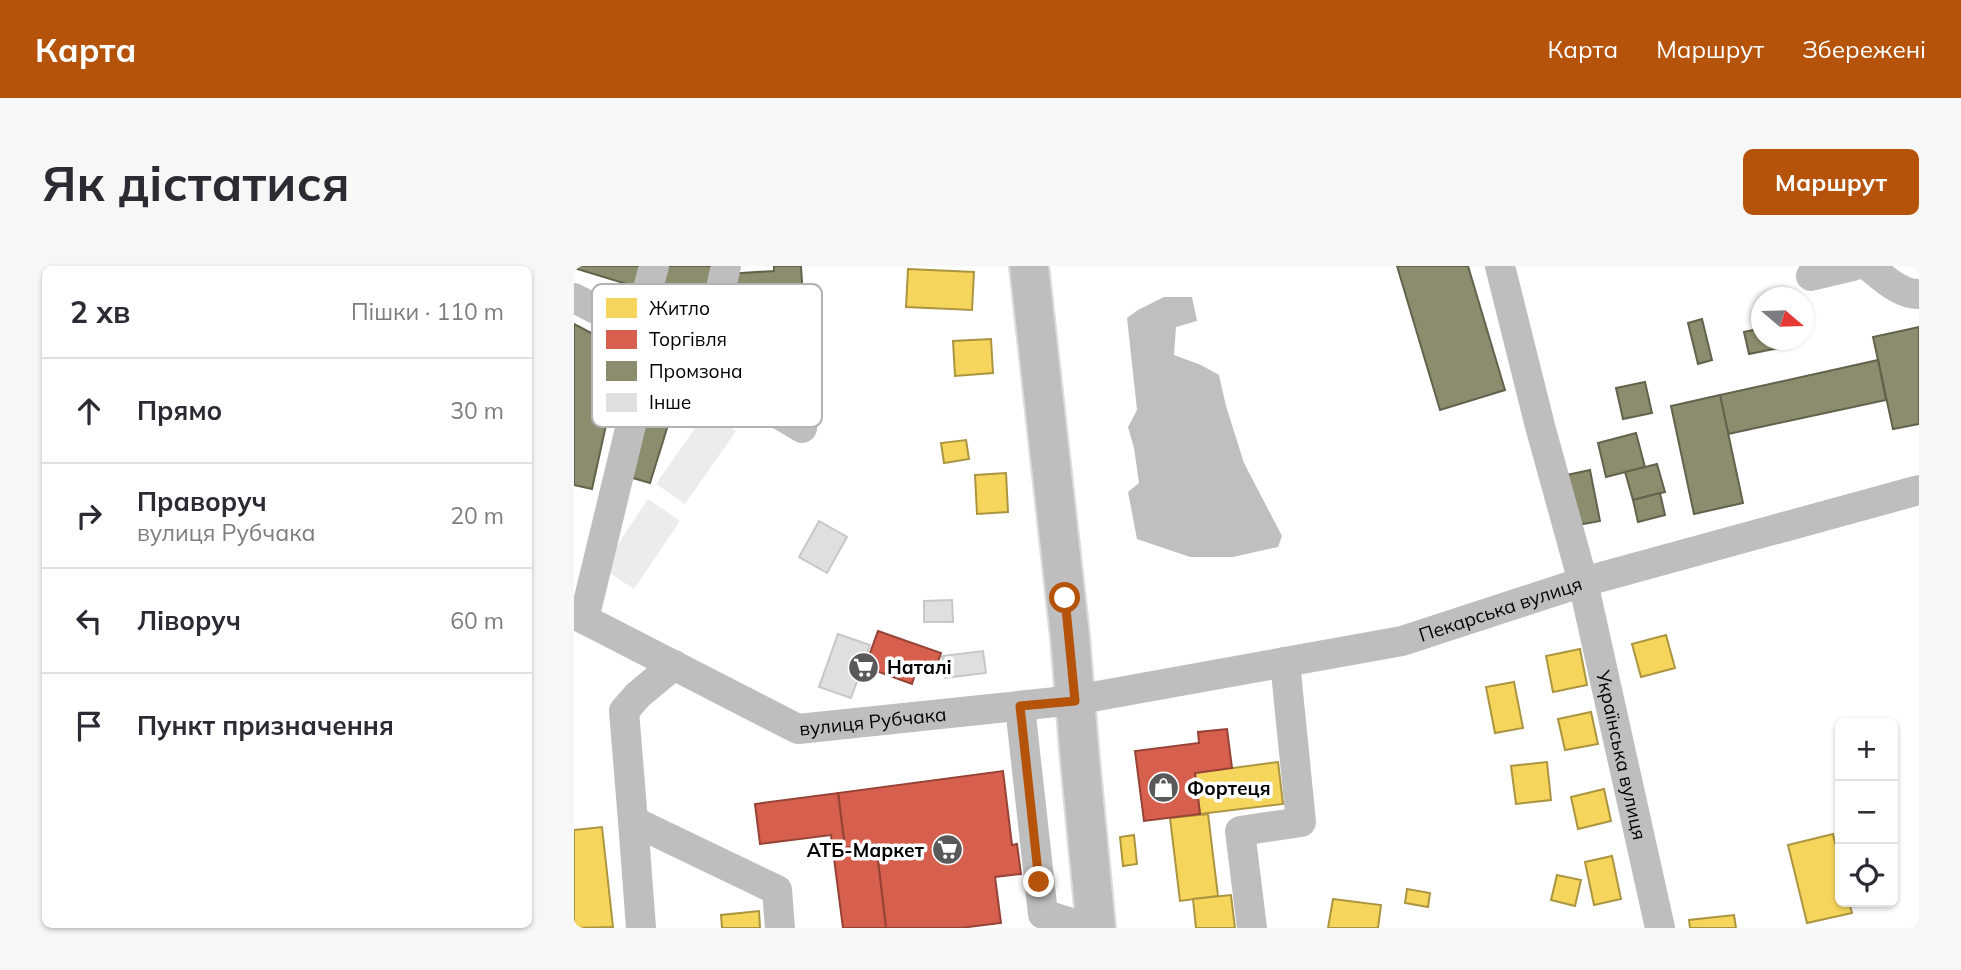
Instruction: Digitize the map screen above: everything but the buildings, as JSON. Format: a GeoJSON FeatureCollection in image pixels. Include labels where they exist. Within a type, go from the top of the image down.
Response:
{"type":"FeatureCollection","features":[{"type":"Feature","properties":{"kind":"main road"},"geometry":{"type":"LineString","coordinates":[[1028,266],[1057,513],[1096,928]]}},
{"type":"Feature","properties":{"kind":"street"},"geometry":{"type":"LineString","coordinates":[[651,284],[654,266]]}},
{"type":"Feature","properties":{"kind":"street"},"geometry":{"type":"LineString","coordinates":[[722,284],[726,266]]}},
{"type":"Feature","properties":{"kind":"street","name":"Українська вулиця"},"geometry":{"type":"LineString","coordinates":[[1500,266],[1583,582],[1660,928]]}},
{"type":"Feature","properties":{"kind":"street"},"geometry":{"type":"LineString","coordinates":[[1811,276],[1853,266]]}},
{"type":"Feature","properties":{"kind":"street"},"geometry":{"type":"LineString","coordinates":[[1868,266],[1906,293],[1919,294]]}},
{"type":"Feature","properties":{"kind":"street"},"geometry":{"type":"LineString","coordinates":[[574,298],[592,307]]}},
{"type":"Feature","properties":{"kind":"street"},"geometry":{"type":"LineString","coordinates":[[579,617],[623,427]]}},
{"type":"Feature","properties":{"kind":"street","name":"Пекарська вулиця"},"geometry":{"type":"LineString","coordinates":[[1075,701],[1402,641],[1583,582],[1919,490]]}},
{"type":"Feature","properties":{"kind":"street","name":"вулиця Рубчака"},"geometry":{"type":"LineString","coordinates":[[579,617],[798,729],[1075,701]]}},
{"type":"Feature","properties":{"kind":"street"},"geometry":{"type":"LineString","coordinates":[[1252,928],[1240,831],[1301,822],[1284,663]]}},
{"type":"Feature","properties":{"kind":"street"},"geometry":{"type":"LineString","coordinates":[[641,928],[624,711],[638,695],[674,665]]}},
{"type":"Feature","properties":{"kind":"street"},"geometry":{"type":"LineString","coordinates":[[1020,706],[1043,914],[1087,928]]}},
{"type":"Feature","properties":{"kind":"street"},"geometry":{"type":"LineString","coordinates":[[633,821],[777,890],[780,928]]}},
{"type":"Feature","properties":{"kind":"shaded area"},"geometry":{"type":"Polygon","coordinates":[[[1164,297],[1192,297],[1197,321],[1176,327],[1174,355],[1219,375],[1244,463],[1282,536],[1278,547],[1233,557],[1190,557],[1137,539],[1128,492],[1139,483],[1128,427],[1137,410],[1127,318],[1164,297]]]}},
{"type":"Feature","properties":{"kind":"shaded area"},"geometry":{"type":"Polygon","coordinates":[[[696,427],[730,427],[736,431],[685,504],[656,484],[696,427]]]}},
{"type":"Feature","properties":{"kind":"shaded area"},"geometry":{"type":"Polygon","coordinates":[[[648,499],[680,521],[634,589],[602,568],[648,499]]]}},
{"type":"Feature","properties":{"kind":"place","name":"Наталі"},"geometry":{"type":"Point","coordinates":[864,667]}},
{"type":"Feature","properties":{"kind":"place","name":"Фортеця"},"geometry":{"type":"Point","coordinates":[1164,788]}},
{"type":"Feature","properties":{"kind":"place","name":"АТБ-Маркет"},"geometry":{"type":"Point","coordinates":[947,850]}},
{"type":"Feature","properties":{"kind":"route"},"geometry":{"type":"LineString","coordinates":[[1039,882],[1020,706],[1075,701],[1065,598]]}}]}
